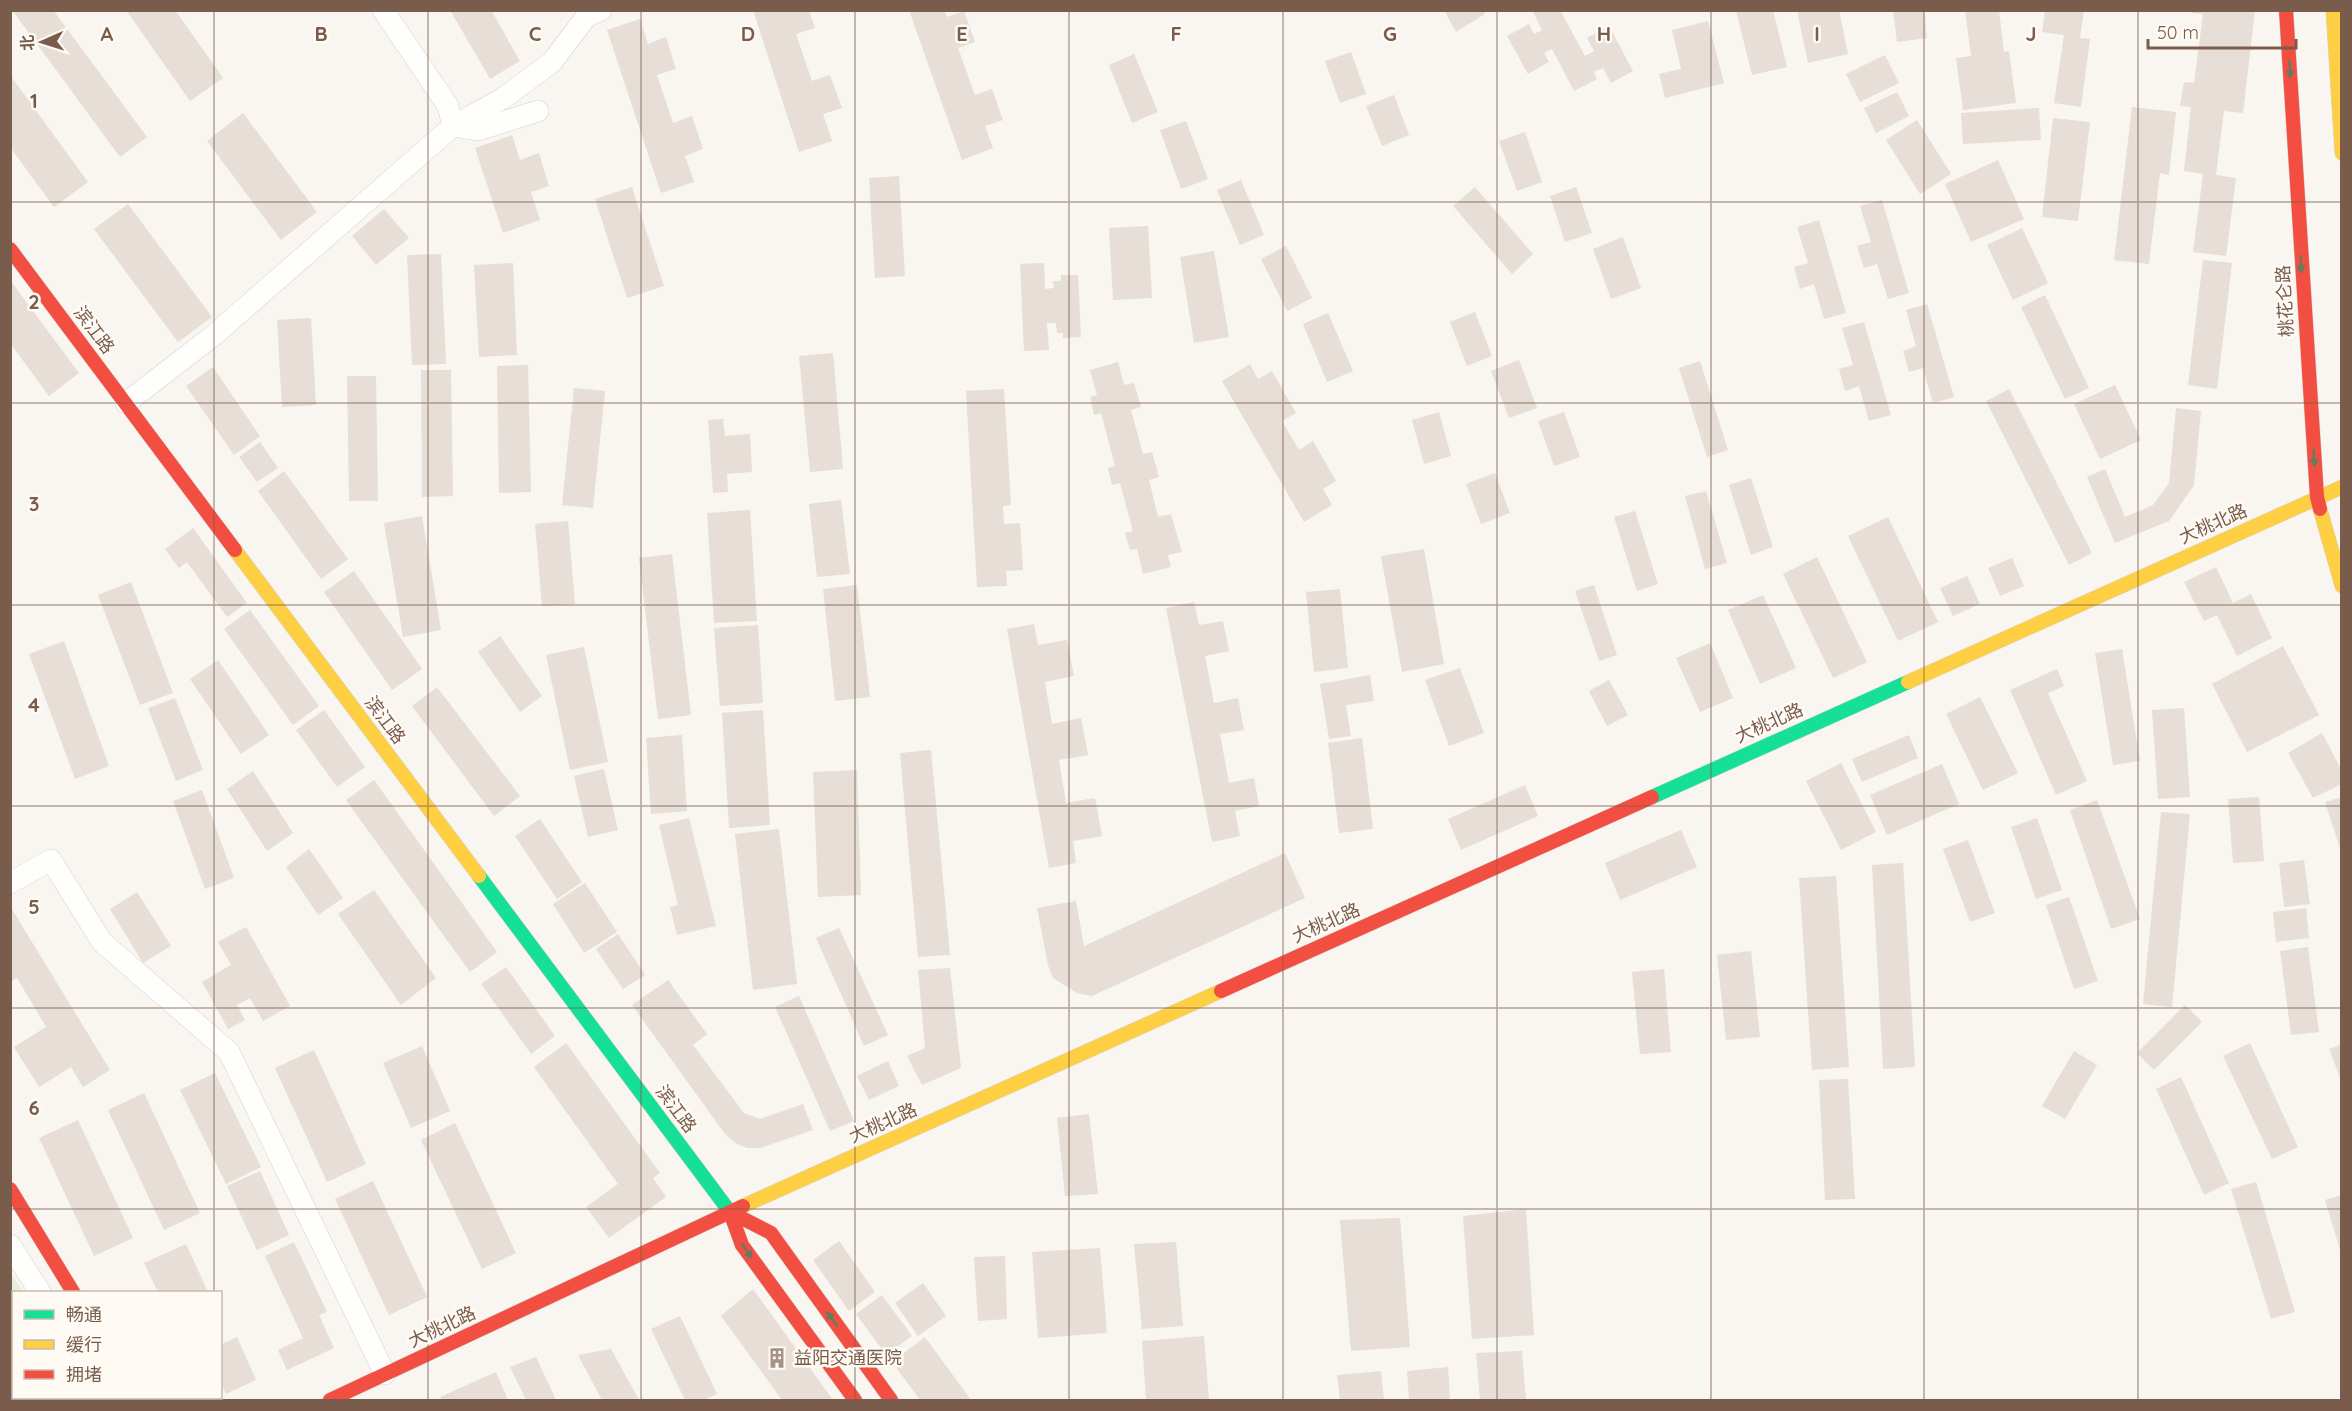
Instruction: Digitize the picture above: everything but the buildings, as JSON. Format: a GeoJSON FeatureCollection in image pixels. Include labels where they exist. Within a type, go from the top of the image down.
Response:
{"type":"FeatureCollection","features":[{"type":"Feature","properties":{"kind":"main road","name":"桃花仑路"},"geometry":{"type":"LineString","coordinates":[[2286,10],[2317,496],[2342,586]]}},
{"type":"Feature","properties":{"kind":"main road"},"geometry":{"type":"LineString","coordinates":[[2333,10],[2342,153]]}},
{"type":"Feature","properties":{"kind":"main road","name":"滨江路"},"geometry":{"type":"LineString","coordinates":[[10,249],[730,1212],[742,1245],[855,1401]]}},
{"type":"Feature","properties":{"kind":"main road","name":"大桃北路"},"geometry":{"type":"LineString","coordinates":[[330,1401],[730,1212],[2317,496],[2342,487]]}},
{"type":"Feature","properties":{"kind":"main road"},"geometry":{"type":"LineString","coordinates":[[10,1189],[72,1291]]}},
{"type":"Feature","properties":{"kind":"main road","name":"滨江路"},"geometry":{"type":"LineString","coordinates":[[730,1212],[771,1233],[891,1401]]}},
{"type":"Feature","properties":{"kind":"street"},"geometry":{"type":"LineString","coordinates":[[383,10],[448,106],[453,126]]}},
{"type":"Feature","properties":{"kind":"street"},"geometry":{"type":"LineString","coordinates":[[126,403],[213,334],[453,126],[502,99],[552,62],[573,20],[601,10]]}},
{"type":"Feature","properties":{"kind":"street"},"geometry":{"type":"LineString","coordinates":[[453,126],[478,130],[538,111]]}},
{"type":"Feature","properties":{"kind":"street"},"geometry":{"type":"LineString","coordinates":[[10,883],[51,860],[102,942],[229,1052],[385,1374]]}},
{"type":"Feature","properties":{"kind":"street"},"geometry":{"type":"LineString","coordinates":[[10,1245],[39,1291]]}},
{"type":"Feature","properties":{"kind":"green space"},"geometry":{"type":"Polygon","coordinates":[[[11,1273],[22,1291],[12,1291],[12,1399],[90,1400],[11,1400],[11,1273]]]}},
{"type":"Feature","properties":{"kind":"traffic: fast"},"geometry":{"type":"LineString","coordinates":[[1652,797],[1908,682]]}},
{"type":"Feature","properties":{"kind":"traffic: fast"},"geometry":{"type":"LineString","coordinates":[[479,876],[730,1212]]}},
{"type":"Feature","properties":{"kind":"traffic: slow"},"geometry":{"type":"LineString","coordinates":[[2333,10],[2342,153]]}},
{"type":"Feature","properties":{"kind":"traffic: slow"},"geometry":{"type":"LineString","coordinates":[[1908,682],[2342,487]]}},
{"type":"Feature","properties":{"kind":"traffic: slow"},"geometry":{"type":"LineString","coordinates":[[2320,509],[2342,586]]}},
{"type":"Feature","properties":{"kind":"traffic: slow"},"geometry":{"type":"LineString","coordinates":[[235,550],[479,876]]}},
{"type":"Feature","properties":{"kind":"traffic: slow"},"geometry":{"type":"LineString","coordinates":[[743,1206],[1221,991]]}},
{"type":"Feature","properties":{"kind":"traffic: jam"},"geometry":{"type":"LineString","coordinates":[[2286,10],[2317,497],[2320,509]]}},
{"type":"Feature","properties":{"kind":"traffic: jam"},"geometry":{"type":"LineString","coordinates":[[10,249],[235,550]]}},
{"type":"Feature","properties":{"kind":"traffic: jam"},"geometry":{"type":"LineString","coordinates":[[1221,991],[1652,797]]}},
{"type":"Feature","properties":{"kind":"traffic: jam"},"geometry":{"type":"LineString","coordinates":[[10,1189],[72,1291]]}},
{"type":"Feature","properties":{"kind":"traffic: jam"},"geometry":{"type":"LineString","coordinates":[[330,1400],[743,1206]]}},
{"type":"Feature","properties":{"kind":"traffic: jam"},"geometry":{"type":"LineString","coordinates":[[855,1400],[742,1245],[730,1212],[771,1233],[891,1400]]}},
{"type":"Feature","properties":{"kind":"place","name":"益阳交通医院"},"geometry":{"type":"Point","coordinates":[777,1358]}}]}
